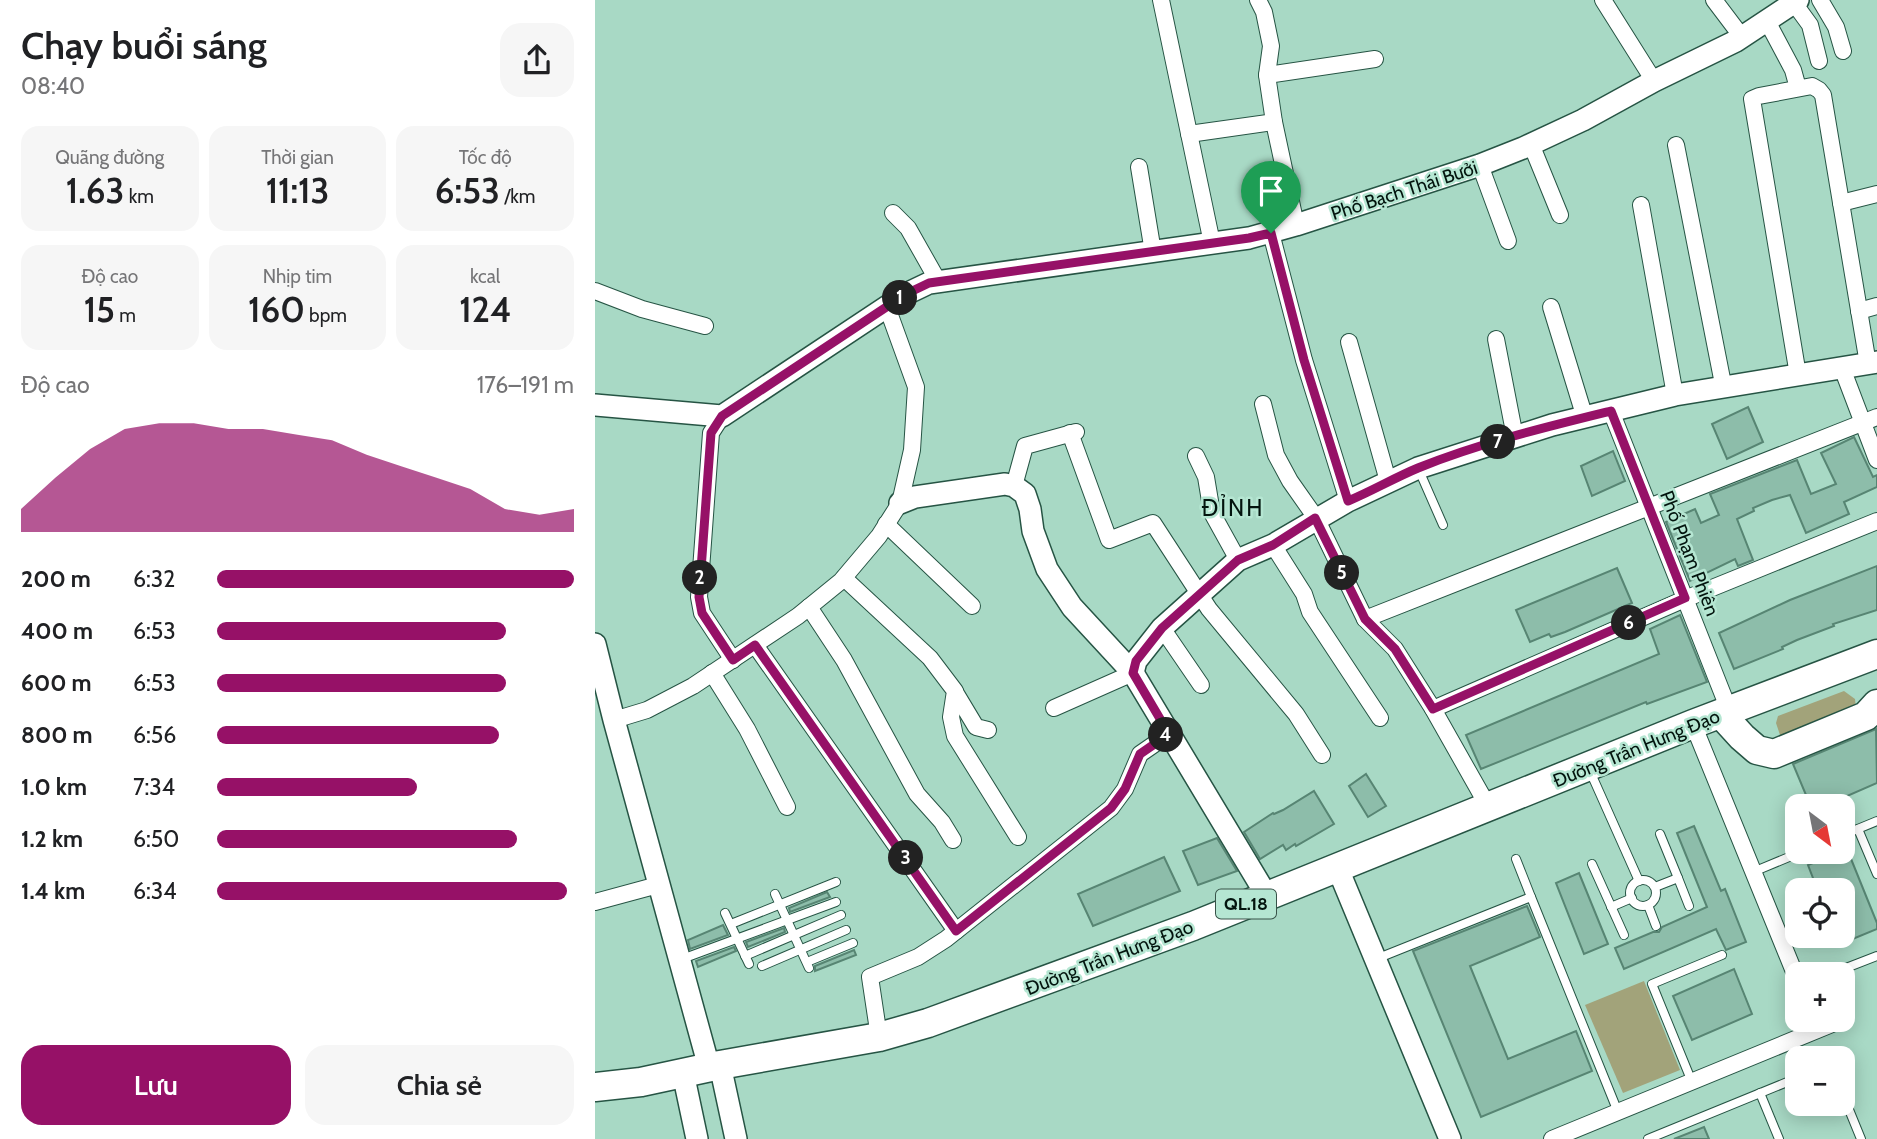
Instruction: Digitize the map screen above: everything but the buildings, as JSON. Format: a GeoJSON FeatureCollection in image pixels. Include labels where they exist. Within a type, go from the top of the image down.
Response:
{"type":"FeatureCollection","features":[{"type":"Feature","properties":{"kind":"highway","name":"Đường Trần Hưng Đạo"},"geometry":{"type":"LineString","coordinates":[[595,1087],[641,1082],[879,1037],[986,1003],[1338,869],[1693,724],[1877,654]]}},
{"type":"Feature","properties":{"kind":"highway"},"geometry":{"type":"LineString","coordinates":[[1725,712],[1742,737],[1757,750],[1773,754],[1866,716],[1877,704]]}},
{"type":"Feature","properties":{"kind":"street"},"geometry":{"type":"LineString","coordinates":[[1161,0],[1212,243]]}},
{"type":"Feature","properties":{"kind":"street"},"geometry":{"type":"LineString","coordinates":[[1258,0],[1264,12],[1271,46],[1267,75],[1296,225]]}},
{"type":"Feature","properties":{"kind":"street"},"geometry":{"type":"LineString","coordinates":[[1603,0],[1654,81]]}},
{"type":"Feature","properties":{"kind":"street"},"geometry":{"type":"LineString","coordinates":[[1714,0],[1742,37]]}},
{"type":"Feature","properties":{"kind":"street"},"geometry":{"type":"LineString","coordinates":[[1820,0],[1836,27],[1843,51]]}},
{"type":"Feature","properties":{"kind":"street"},"geometry":{"type":"LineString","coordinates":[[1796,2],[1809,25],[1819,61]]}},
{"type":"Feature","properties":{"kind":"street","name":"Phố Bạch Thái Bưởi"},"geometry":{"type":"LineString","coordinates":[[722,416],[906,294],[938,281],[1212,243],[1271,233],[1296,225],[1480,165],[1531,144],[1583,120],[1742,37],[1796,2]]}},
{"type":"Feature","properties":{"kind":"street"},"geometry":{"type":"LineString","coordinates":[[1767,21],[1793,70],[1798,89]]}},
{"type":"Feature","properties":{"kind":"street"},"geometry":{"type":"LineString","coordinates":[[1267,75],[1375,60]]}},
{"type":"Feature","properties":{"kind":"street"},"geometry":{"type":"LineString","coordinates":[[1133,673],[1136,661],[1162,628],[1238,560],[1273,545],[1315,518],[1418,468],[1515,437],[1675,396],[1873,363],[1859,311],[1822,95],[1812,86],[1752,99],[1798,375]]}},
{"type":"Feature","properties":{"kind":"street"},"geometry":{"type":"LineString","coordinates":[[1189,134],[1274,122]]}},
{"type":"Feature","properties":{"kind":"street"},"geometry":{"type":"LineString","coordinates":[[1531,144],[1560,215]]}},
{"type":"Feature","properties":{"kind":"street"},"geometry":{"type":"LineString","coordinates":[[1676,145],[1724,388]]}},
{"type":"Feature","properties":{"kind":"street"},"geometry":{"type":"LineString","coordinates":[[1480,165],[1508,241]]}},
{"type":"Feature","properties":{"kind":"street"},"geometry":{"type":"LineString","coordinates":[[1139,167],[1153,252]]}},
{"type":"Feature","properties":{"kind":"street"},"geometry":{"type":"LineString","coordinates":[[1841,203],[1877,194]]}},
{"type":"Feature","properties":{"kind":"street"},"geometry":{"type":"LineString","coordinates":[[1641,205],[1675,396]]}},
{"type":"Feature","properties":{"kind":"street"},"geometry":{"type":"LineString","coordinates":[[893,213],[908,228],[938,281]]}},
{"type":"Feature","properties":{"kind":"street"},"geometry":{"type":"LineString","coordinates":[[1271,233],[1304,360],[1348,501]]}},
{"type":"Feature","properties":{"kind":"street"},"geometry":{"type":"LineString","coordinates":[[595,291],[642,309],[705,326]]}},
{"type":"Feature","properties":{"kind":"street"},"geometry":{"type":"LineString","coordinates":[[614,720],[647,710],[693,686],[809,607],[844,578],[900,503],[912,450],[916,387],[887,306]]}},
{"type":"Feature","properties":{"kind":"street"},"geometry":{"type":"LineString","coordinates":[[1859,311],[1877,306]]}},
{"type":"Feature","properties":{"kind":"street"},"geometry":{"type":"LineString","coordinates":[[1551,307],[1584,418]]}},
{"type":"Feature","properties":{"kind":"street"},"geometry":{"type":"LineString","coordinates":[[1496,339],[1515,437]]}},
{"type":"Feature","properties":{"kind":"street"},"geometry":{"type":"LineString","coordinates":[[1349,342],[1388,481]]}},
{"type":"Feature","properties":{"kind":"street"},"geometry":{"type":"LineString","coordinates":[[1842,368],[1870,420],[1877,460]]}},
{"type":"Feature","properties":{"kind":"street"},"geometry":{"type":"LineString","coordinates":[[1263,404],[1276,455],[1315,518],[1365,619],[1395,649],[1433,709],[1489,808]]}},
{"type":"Feature","properties":{"kind":"street"},"geometry":{"type":"LineString","coordinates":[[595,405],[722,416],[711,433],[699,597],[702,613],[733,660]]}},
{"type":"Feature","properties":{"kind":"street","name":"Phố Phạm Phiên"},"geometry":{"type":"LineString","coordinates":[[1611,411],[1685,598],[1725,712]]}},
{"type":"Feature","properties":{"kind":"street"},"geometry":{"type":"LineString","coordinates":[[1365,619],[1870,420]]}},
{"type":"Feature","properties":{"kind":"street"},"geometry":{"type":"LineString","coordinates":[[1014,486],[1025,446],[1073,433],[1109,540],[1153,523],[1200,596],[1296,714],[1322,755]]}},
{"type":"Feature","properties":{"kind":"street"},"geometry":{"type":"LineString","coordinates":[[1196,456],[1206,477],[1212,513],[1238,560]]}},
{"type":"Feature","properties":{"kind":"street"},"geometry":{"type":"LineString","coordinates":[[900,503],[915,497],[1005,484],[1014,486],[1025,494],[1033,531],[1047,569],[1072,607],[1133,673],[1266,896]]}},
{"type":"Feature","properties":{"kind":"street"},"geometry":{"type":"LineString","coordinates":[[1433,709],[1685,598],[1877,521]]}},
{"type":"Feature","properties":{"kind":"street"},"geometry":{"type":"LineString","coordinates":[[886,524],[972,606]]}},
{"type":"Feature","properties":{"kind":"street"},"geometry":{"type":"LineString","coordinates":[[1273,545],[1304,594],[1310,611],[1380,718]]}},
{"type":"Feature","properties":{"kind":"street"},"geometry":{"type":"LineString","coordinates":[[844,578],[930,658],[955,691],[976,727],[988,730]]}},
{"type":"Feature","properties":{"kind":"street"},"geometry":{"type":"LineString","coordinates":[[809,607],[844,660],[917,794],[953,839]]}},
{"type":"Feature","properties":{"kind":"street"},"geometry":{"type":"LineString","coordinates":[[1162,628],[1201,685]]}},
{"type":"Feature","properties":{"kind":"street"},"geometry":{"type":"LineString","coordinates":[[595,643],[680,960],[704,1068],[736,1139]]}},
{"type":"Feature","properties":{"kind":"street"},"geometry":{"type":"LineString","coordinates":[[755,645],[956,931]]}},
{"type":"Feature","properties":{"kind":"street"},"geometry":{"type":"LineString","coordinates":[[712,673],[747,729],[787,807]]}},
{"type":"Feature","properties":{"kind":"street"},"geometry":{"type":"LineString","coordinates":[[1054,708],[1133,673]]}},
{"type":"Feature","properties":{"kind":"street"},"geometry":{"type":"LineString","coordinates":[[955,691],[951,717],[955,736],[1018,836]]}},
{"type":"Feature","properties":{"kind":"street"},"geometry":{"type":"LineString","coordinates":[[1693,724],[1790,962]]}},
{"type":"Feature","properties":{"kind":"street"},"geometry":{"type":"LineString","coordinates":[[879,1037],[870,977],[918,957],[956,931],[1111,808],[1125,789],[1140,754],[1169,734]]}},
{"type":"Feature","properties":{"kind":"street"},"geometry":{"type":"LineString","coordinates":[[1338,869],[1450,1139]]}},
{"type":"Feature","properties":{"kind":"street"},"geometry":{"type":"LineString","coordinates":[[595,902],[658,885]]}},
{"type":"Feature","properties":{"kind":"street"},"geometry":{"type":"LineString","coordinates":[[1552,1139],[1805,1032]]}},
{"type":"Feature","properties":{"kind":"street"},"geometry":{"type":"LineString","coordinates":[[698,1139],[704,1068]]}},
{"type":"Feature","properties":{"kind":"lane"},"geometry":{"type":"LineString","coordinates":[[1418,468],[1443,525]]}},
{"type":"Feature","properties":{"kind":"lane"},"geometry":{"type":"LineString","coordinates":[[1588,766],[1639,881]]}},
{"type":"Feature","properties":{"kind":"lane"},"geometry":{"type":"LineString","coordinates":[[1855,830],[1877,821]]}},
{"type":"Feature","properties":{"kind":"lane"},"geometry":{"type":"LineString","coordinates":[[1858,829],[1877,874]]}},
{"type":"Feature","properties":{"kind":"lane"},"geometry":{"type":"LineString","coordinates":[[1660,834],[1689,906]]}},
{"type":"Feature","properties":{"kind":"lane"},"geometry":{"type":"LineString","coordinates":[[1516,859],[1618,1112]]}},
{"type":"Feature","properties":{"kind":"lane"},"geometry":{"type":"LineString","coordinates":[[1753,872],[1785,859]]}},
{"type":"Feature","properties":{"kind":"lane"},"geometry":{"type":"LineString","coordinates":[[1593,864],[1623,935]]}},
{"type":"Feature","properties":{"kind":"lane"},"geometry":{"type":"LineString","coordinates":[[1655,887],[1678,878]]}},
{"type":"Feature","properties":{"kind":"lane"},"geometry":{"type":"LineString","coordinates":[[1639,881],[1649,881],[1655,887],[1656,896],[1647,905],[1639,905],[1632,898],[1631,888],[1639,881]]}},
{"type":"Feature","properties":{"kind":"lane"},"geometry":{"type":"LineString","coordinates":[[731,924],[836,882]]}},
{"type":"Feature","properties":{"kind":"lane"},"geometry":{"type":"LineString","coordinates":[[775,894],[808,965],[853,943]]}},
{"type":"Feature","properties":{"kind":"lane"},"geometry":{"type":"LineString","coordinates":[[1376,959],[1531,897]]}},
{"type":"Feature","properties":{"kind":"lane"},"geometry":{"type":"LineString","coordinates":[[1611,906],[1632,898]]}},
{"type":"Feature","properties":{"kind":"lane"},"geometry":{"type":"LineString","coordinates":[[680,960],[836,901]]}},
{"type":"Feature","properties":{"kind":"lane"},"geometry":{"type":"LineString","coordinates":[[1647,905],[1656,926]]}},
{"type":"Feature","properties":{"kind":"lane"},"geometry":{"type":"LineString","coordinates":[[726,913],[747,960],[794,935],[841,915]]}},
{"type":"Feature","properties":{"kind":"lane"},"geometry":{"type":"LineString","coordinates":[[762,966],[845,930]]}},
{"type":"Feature","properties":{"kind":"lane"},"geometry":{"type":"LineString","coordinates":[[1692,1082],[1652,984],[1722,955]]}},
{"type":"Feature","properties":{"kind":"lane"},"geometry":{"type":"LineString","coordinates":[[1855,965],[1877,956]]}},
{"type":"Feature","properties":{"kind":"lane"},"geometry":{"type":"LineString","coordinates":[[1648,1139],[1785,1083]]}},
{"type":"Feature","properties":{"kind":"lane"},"geometry":{"type":"LineString","coordinates":[[1760,1093],[1779,1139]]}},
{"type":"Feature","properties":{"kind":"lane"},"geometry":{"type":"LineString","coordinates":[[1852,1116],[1861,1139]]}},
{"type":"Feature","properties":{"kind":"green space"},"geometry":{"type":"Polygon","coordinates":[[[1844,691],[1855,699],[1856,709],[1781,738],[1776,723],[1778,716],[1844,691]]]}},
{"type":"Feature","properties":{"kind":"green space"},"geometry":{"type":"Polygon","coordinates":[[[1644,981],[1680,1070],[1623,1093],[1585,1005],[1644,981]]]}},
{"type":"Feature","properties":{"kind":"district","name":"ĐỈNH"},"geometry":{"type":"Point","coordinates":[1233,508]}},
{"type":"Feature","properties":{"kind":"route"},"geometry":{"type":"LineString","coordinates":[[1271,233],[1304,360],[1348,501],[1418,468],[1460,453],[1552,425],[1611,411],[1685,598],[1433,709],[1395,649],[1365,619],[1315,518],[1273,545],[1238,560],[1162,628],[1136,661],[1133,673],[1169,734],[1140,754],[1125,789],[1111,808],[956,931],[755,645],[733,660],[702,613],[699,597],[711,433],[722,416],[906,294],[929,283],[1271,233]]}}]}
